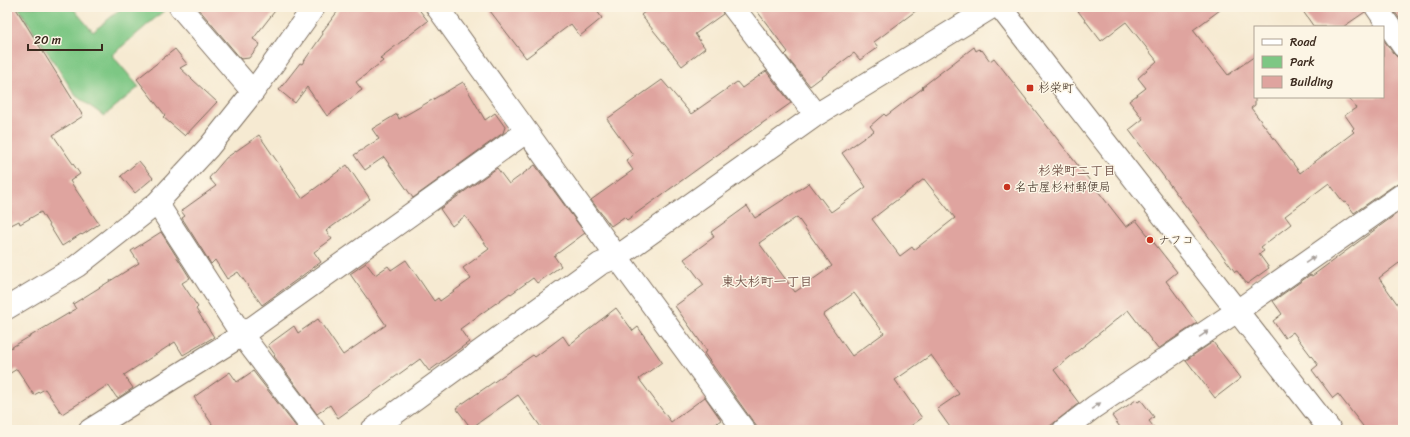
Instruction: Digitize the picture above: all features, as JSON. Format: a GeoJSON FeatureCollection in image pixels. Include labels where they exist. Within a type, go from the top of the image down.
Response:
{"type":"FeatureCollection","features":[{"type":"Feature","properties":{"kind":"street"},"geometry":{"type":"LineString","coordinates":[[180,7],[253,92]]}},
{"type":"Feature","properties":{"kind":"street"},"geometry":{"type":"LineString","coordinates":[[7,308],[77,266],[157,203],[209,147],[253,92],[314,7]]}},
{"type":"Feature","properties":{"kind":"street"},"geometry":{"type":"LineString","coordinates":[[437,7],[526,132],[744,430]]}},
{"type":"Feature","properties":{"kind":"street"},"geometry":{"type":"LineString","coordinates":[[733,7],[816,115]]}},
{"type":"Feature","properties":{"kind":"street"},"geometry":{"type":"LineString","coordinates":[[372,430],[600,264],[617,257],[816,115],[992,7]]}},
{"type":"Feature","properties":{"kind":"street"},"geometry":{"type":"LineString","coordinates":[[1000,7],[1330,430]]}},
{"type":"Feature","properties":{"kind":"street"},"geometry":{"type":"LineString","coordinates":[[1376,7],[1403,46]]}},
{"type":"Feature","properties":{"kind":"street"},"geometry":{"type":"LineString","coordinates":[[90,430],[242,334],[526,132]]}},
{"type":"Feature","properties":{"kind":"street"},"geometry":{"type":"LineString","coordinates":[[1064,430],[1094,407],[1237,312],[1403,194]]}},
{"type":"Feature","properties":{"kind":"street"},"geometry":{"type":"LineString","coordinates":[[157,203],[242,334],[314,430]]}},
{"type":"Feature","properties":{"kind":"green space"},"geometry":{"type":"Polygon","coordinates":[[[18,7],[72,7],[93,32],[123,7],[165,7],[166,9],[112,55],[139,87],[104,116],[76,96],[18,7]]]}},
{"type":"Feature","properties":{"kind":"building"},"geometry":{"type":"Polygon","coordinates":[[[7,7],[15,7],[83,116],[53,135],[80,174],[70,181],[99,224],[62,246],[41,212],[20,224],[19,221],[7,227],[7,7]]]}},
{"type":"Feature","properties":{"kind":"building"},"geometry":{"type":"Polygon","coordinates":[[[197,7],[278,7],[253,39],[260,44],[249,58],[241,59],[197,7]]]}},
{"type":"Feature","properties":{"kind":"building"},"geometry":{"type":"Polygon","coordinates":[[[341,7],[417,7],[428,21],[380,58],[383,61],[356,82],[362,90],[327,116],[307,87],[295,103],[279,90],[300,63],[302,64],[323,34],[322,32],[341,7]]]}},
{"type":"Feature","properties":{"kind":"building"},"geometry":{"type":"Polygon","coordinates":[[[487,7],[594,7],[602,18],[580,36],[571,24],[526,58],[487,7]]]}},
{"type":"Feature","properties":{"kind":"building"},"geometry":{"type":"Polygon","coordinates":[[[651,7],[721,7],[723,14],[695,34],[705,48],[682,66],[641,15],[651,7]]]}},
{"type":"Feature","properties":{"kind":"building"},"geometry":{"type":"Polygon","coordinates":[[[754,7],[921,7],[874,42],[878,47],[860,60],[854,53],[810,86],[785,55],[788,52],[754,7]]]}},
{"type":"Feature","properties":{"kind":"building"},"geometry":{"type":"Polygon","coordinates":[[[1075,7],[1224,7],[1193,30],[1228,75],[1254,57],[1255,105],[1251,108],[1300,173],[1354,132],[1352,130],[1354,128],[1345,115],[1356,108],[1349,98],[1384,98],[1384,40],[1397,57],[1403,58],[1403,182],[1396,184],[1354,213],[1346,202],[1344,203],[1329,183],[1285,216],[1291,224],[1261,247],[1264,251],[1259,254],[1269,268],[1247,284],[1237,271],[1235,272],[1129,130],[1143,119],[1129,101],[1146,88],[1138,78],[1157,61],[1126,22],[1101,41],[1075,7]]]}},
{"type":"Feature","properties":{"kind":"building"},"geometry":{"type":"Polygon","coordinates":[[[1300,7],[1364,7],[1365,12],[1344,26],[1313,26],[1300,7]]]}},
{"type":"Feature","properties":{"kind":"building"},"geometry":{"type":"Polygon","coordinates":[[[1396,7],[1403,7],[1403,24],[1393,9],[1396,7]]]}},
{"type":"Feature","properties":{"kind":"building"},"geometry":{"type":"Polygon","coordinates":[[[974,47],[976,51],[979,49],[981,51],[982,50],[990,61],[994,58],[1126,227],[1136,220],[1177,272],[1166,281],[1197,323],[1158,349],[1128,310],[1054,370],[1079,403],[1045,430],[952,430],[937,409],[959,394],[931,355],[895,380],[922,418],[905,430],[759,430],[704,353],[707,351],[675,306],[704,285],[684,259],[714,237],[711,232],[747,206],[755,218],[809,183],[831,212],[866,187],[842,153],[874,131],[870,126],[884,114],[886,116],[923,88],[922,87],[974,47]],[[924,179],[872,219],[900,256],[912,247],[914,250],[955,218],[924,179]],[[797,217],[759,243],[795,292],[832,266],[797,217]],[[854,293],[823,315],[852,356],[884,333],[854,293]]]}},
{"type":"Feature","properties":{"kind":"building"},"geometry":{"type":"Polygon","coordinates":[[[175,49],[187,64],[180,68],[217,102],[185,136],[163,117],[165,115],[137,79],[175,49]]]}},
{"type":"Feature","properties":{"kind":"building"},"geometry":{"type":"Polygon","coordinates":[[[766,71],[791,103],[627,220],[624,217],[611,226],[591,200],[633,170],[626,160],[633,155],[607,119],[662,80],[691,114],[737,82],[742,88],[766,71]]]}},
{"type":"Feature","properties":{"kind":"building"},"geometry":{"type":"Polygon","coordinates":[[[463,82],[485,120],[495,113],[505,127],[503,133],[413,198],[384,157],[365,170],[354,155],[379,139],[372,129],[397,114],[399,119],[463,82]]]}},
{"type":"Feature","properties":{"kind":"building"},"geometry":{"type":"Polygon","coordinates":[[[259,135],[302,198],[347,165],[370,199],[326,231],[332,239],[314,252],[321,262],[262,305],[238,272],[227,279],[215,260],[211,264],[182,218],[185,216],[181,211],[216,186],[209,178],[226,158],[259,135]]]}},
{"type":"Feature","properties":{"kind":"building"},"geometry":{"type":"Polygon","coordinates":[[[139,161],[153,178],[135,193],[121,176],[139,161]]]}},
{"type":"Feature","properties":{"kind":"building"},"geometry":{"type":"Polygon","coordinates":[[[535,165],[585,233],[554,256],[561,266],[537,283],[533,278],[460,329],[469,342],[429,371],[420,359],[338,418],[330,405],[317,414],[274,356],[275,355],[268,345],[294,326],[298,333],[318,319],[343,355],[386,325],[350,274],[366,263],[375,275],[388,266],[391,270],[406,260],[434,301],[438,298],[440,301],[471,279],[463,268],[489,249],[465,216],[452,226],[440,209],[497,168],[509,184],[535,165]]]}},
{"type":"Feature","properties":{"kind":"building"},"geometry":{"type":"Polygon","coordinates":[[[1403,209],[1403,260],[1379,278],[1403,312],[1403,430],[1366,430],[1338,394],[1333,398],[1312,370],[1318,365],[1293,332],[1285,338],[1273,321],[1282,314],[1273,301],[1310,275],[1312,276],[1403,209]]]}},
{"type":"Feature","properties":{"kind":"building"},"geometry":{"type":"Polygon","coordinates":[[[161,232],[190,278],[182,283],[198,307],[196,309],[214,337],[183,355],[175,342],[124,375],[133,388],[118,398],[108,385],[62,414],[45,389],[34,395],[17,369],[7,375],[7,350],[76,309],[73,304],[139,263],[131,251],[161,232]]]}},
{"type":"Feature","properties":{"kind":"building"},"geometry":{"type":"Polygon","coordinates":[[[616,308],[633,331],[638,327],[662,362],[639,379],[671,422],[705,397],[721,420],[707,430],[543,430],[518,395],[471,428],[456,408],[533,355],[535,357],[563,336],[569,345],[616,308]]]}},
{"type":"Feature","properties":{"kind":"building"},"geometry":{"type":"Polygon","coordinates":[[[1213,342],[1241,378],[1215,398],[1186,360],[1213,342]]]}},
{"type":"Feature","properties":{"kind":"building"},"geometry":{"type":"Polygon","coordinates":[[[253,371],[297,428],[293,430],[216,430],[194,397],[230,372],[237,382],[253,371]]]}},
{"type":"Feature","properties":{"kind":"building"},"geometry":{"type":"Polygon","coordinates":[[[1136,400],[1138,402],[1141,400],[1154,417],[1149,421],[1156,430],[1122,430],[1112,416],[1136,400]]]}},
{"type":"Feature","properties":{"kind":"place","name":"杉栄町"},"geometry":{"type":"Point","coordinates":[1030,88]}},
{"type":"Feature","properties":{"kind":"place","name":"名古屋杉村郵便局"},"geometry":{"type":"Point","coordinates":[1007,187]}},
{"type":"Feature","properties":{"kind":"place","name":"ナフコ"},"geometry":{"type":"Point","coordinates":[1150,240]}},
{"type":"Feature","properties":{"kind":"district","name":"杉栄町二丁目"},"geometry":{"type":"Point","coordinates":[1077,170]}},
{"type":"Feature","properties":{"kind":"district","name":"東大杉町一丁目"},"geometry":{"type":"Point","coordinates":[767,281]}}]}
